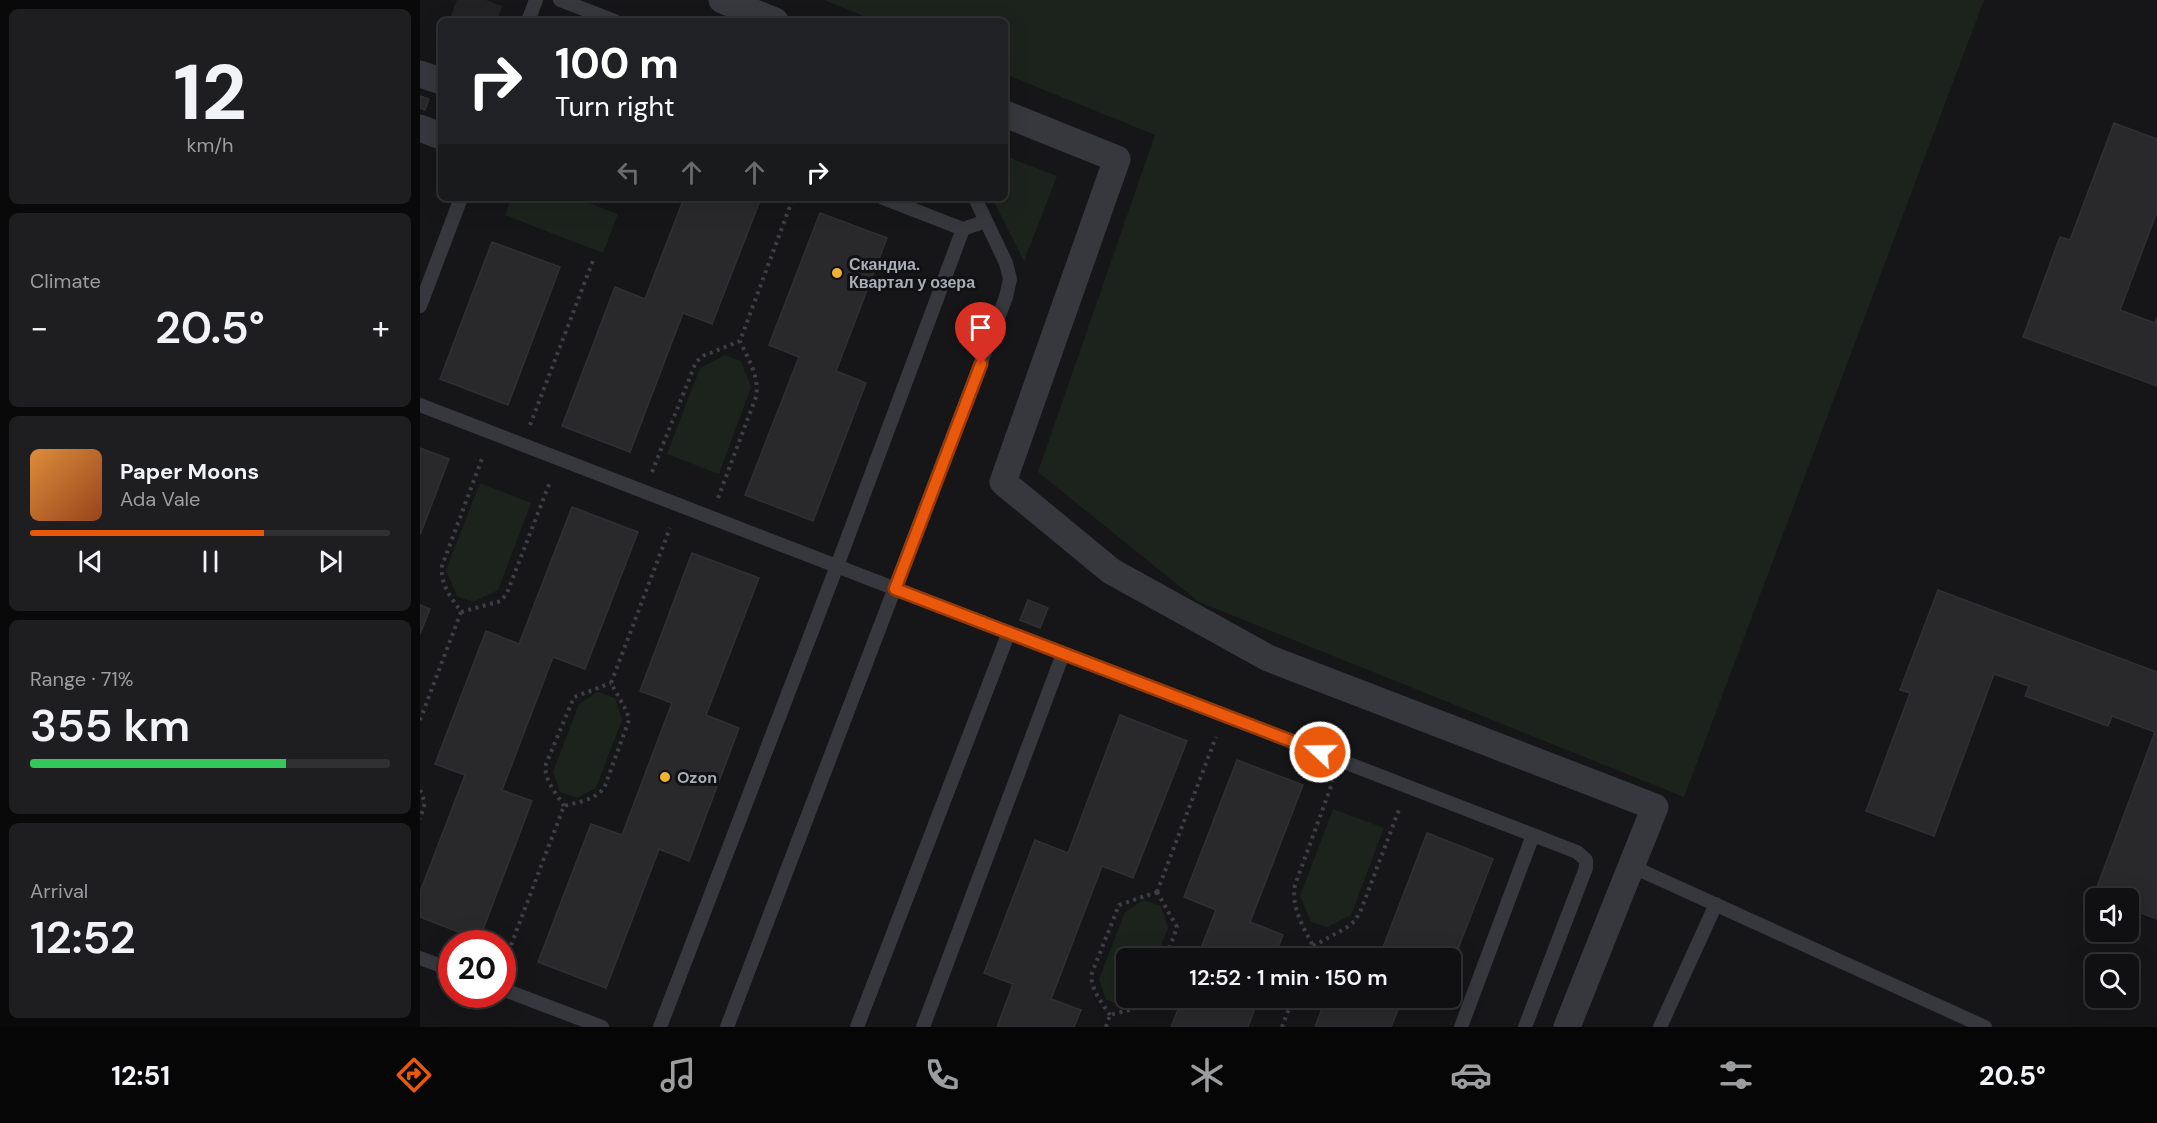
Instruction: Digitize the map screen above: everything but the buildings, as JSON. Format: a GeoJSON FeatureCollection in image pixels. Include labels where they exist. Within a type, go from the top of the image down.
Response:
{"type":"FeatureCollection","features":[{"type":"Feature","properties":{"kind":"street"},"geometry":{"type":"LineString","coordinates":[[722,0],[767,18]]}},
{"type":"Feature","properties":{"kind":"street"},"geometry":{"type":"LineString","coordinates":[[420,74],[438,80]]}},
{"type":"Feature","properties":{"kind":"street"},"geometry":{"type":"LineString","coordinates":[[1008,115],[1117,159],[1003,482],[1112,571],[1268,658],[1655,807],[1567,1027]]}},
{"type":"Feature","properties":{"kind":"street"},"geometry":{"type":"LineString","coordinates":[[420,128],[438,135]]}},
{"type":"Feature","properties":{"kind":"lane"},"geometry":{"type":"LineString","coordinates":[[529,18],[536,0]]}},
{"type":"Feature","properties":{"kind":"lane"},"geometry":{"type":"LineString","coordinates":[[560,0],[607,18]]}},
{"type":"Feature","properties":{"kind":"lane"},"geometry":{"type":"LineString","coordinates":[[420,306],[460,201]]}},
{"type":"Feature","properties":{"kind":"lane"},"geometry":{"type":"LineString","coordinates":[[891,201],[963,229],[986,221]]}},
{"type":"Feature","properties":{"kind":"lane"},"geometry":{"type":"LineString","coordinates":[[727,1027],[1006,297],[1010,279],[1006,263],[976,201]]}},
{"type":"Feature","properties":{"kind":"lane"},"geometry":{"type":"LineString","coordinates":[[660,1027],[837,566],[963,229]]}},
{"type":"Feature","properties":{"kind":"lane"},"geometry":{"type":"LineString","coordinates":[[420,405],[1577,852],[1586,860],[1586,868],[1525,1027]]}},
{"type":"Feature","properties":{"kind":"lane"},"geometry":{"type":"LineString","coordinates":[[857,1027],[1009,632]]}},
{"type":"Feature","properties":{"kind":"lane"},"geometry":{"type":"LineString","coordinates":[[923,1027],[1063,654]]}},
{"type":"Feature","properties":{"kind":"lane"},"geometry":{"type":"LineString","coordinates":[[1461,1027],[1533,835]]}},
{"type":"Feature","properties":{"kind":"lane"},"geometry":{"type":"LineString","coordinates":[[1631,866],[1985,1027]]}},
{"type":"Feature","properties":{"kind":"lane"},"geometry":{"type":"LineString","coordinates":[[1660,1027],[1716,904]]}},
{"type":"Feature","properties":{"kind":"lane"},"geometry":{"type":"LineString","coordinates":[[420,958],[438,965]]}},
{"type":"Feature","properties":{"kind":"lane"},"geometry":{"type":"LineString","coordinates":[[516,994],[602,1027]]}},
{"type":"Feature","properties":{"kind":"path"},"geometry":{"type":"LineString","coordinates":[[716,504],[758,388],[756,375],[740,341],[792,201]]}},
{"type":"Feature","properties":{"kind":"path"},"geometry":{"type":"LineString","coordinates":[[528,431],[594,258]]}},
{"type":"Feature","properties":{"kind":"path"},"geometry":{"type":"LineString","coordinates":[[650,478],[691,368],[703,356],[740,341]]}},
{"type":"Feature","properties":{"kind":"path"},"geometry":{"type":"LineString","coordinates":[[461,612],[444,587],[441,577],[442,566],[483,456]]}},
{"type":"Feature","properties":{"kind":"path"},"geometry":{"type":"LineString","coordinates":[[461,612],[501,601],[507,593],[550,482]]}},
{"type":"Feature","properties":{"kind":"path"},"geometry":{"type":"LineString","coordinates":[[564,806],[594,797],[601,793],[605,786],[629,720],[611,683],[670,528]]}},
{"type":"Feature","properties":{"kind":"path"},"geometry":{"type":"LineString","coordinates":[[420,720],[461,612]]}},
{"type":"Feature","properties":{"kind":"path"},"geometry":{"type":"LineString","coordinates":[[564,806],[548,779],[545,771],[546,764],[574,696],[611,683]]}},
{"type":"Feature","properties":{"kind":"path"},"geometry":{"type":"LineString","coordinates":[[1157,892],[1216,736]]}},
{"type":"Feature","properties":{"kind":"path"},"geometry":{"type":"LineString","coordinates":[[1333,782],[1295,885],[1293,898],[1296,912],[1313,946],[1355,921],[1400,807]]}},
{"type":"Feature","properties":{"kind":"path"},"geometry":{"type":"LineString","coordinates":[[420,790],[425,803],[420,819]]}},
{"type":"Feature","properties":{"kind":"path"},"geometry":{"type":"LineString","coordinates":[[516,932],[564,806]]}},
{"type":"Feature","properties":{"kind":"path"},"geometry":{"type":"LineString","coordinates":[[1157,892],[1177,927],[1170,948]]}},
{"type":"Feature","properties":{"kind":"path"},"geometry":{"type":"LineString","coordinates":[[1106,1027],[1110,1015],[1090,980],[1092,973],[1119,905],[1157,892]]}},
{"type":"Feature","properties":{"kind":"path"},"geometry":{"type":"LineString","coordinates":[[1110,1015],[1134,1008]]}},
{"type":"Feature","properties":{"kind":"path"},"geometry":{"type":"LineString","coordinates":[[1282,1027],[1289,1008]]}},
{"type":"Feature","properties":{"kind":"shaded area"},"geometry":{"type":"Polygon","coordinates":[[[457,0],[486,0],[502,6],[498,18],[450,18],[457,0]]]}},
{"type":"Feature","properties":{"kind":"shaded area"},"geometry":{"type":"Polygon","coordinates":[[[824,0],[1984,0],[1684,797],[1199,602],[1038,472],[1155,135],[1008,75],[1008,18],[869,18],[824,0]]]}},
{"type":"Feature","properties":{"kind":"shaded area"},"geometry":{"type":"Polygon","coordinates":[[[1008,157],[1057,176],[1024,261],[994,201],[1008,201],[1008,157]]]}},
{"type":"Feature","properties":{"kind":"shaded area"},"geometry":{"type":"Polygon","coordinates":[[[510,201],[584,201],[618,214],[603,253],[505,215],[510,201]]]}},
{"type":"Feature","properties":{"kind":"shaded area"},"geometry":{"type":"Polygon","coordinates":[[[725,355],[741,361],[751,387],[719,474],[667,454],[700,368],[725,355]]]}},
{"type":"Feature","properties":{"kind":"shaded area"},"geometry":{"type":"Polygon","coordinates":[[[480,483],[531,503],[498,590],[473,602],[457,596],[446,570],[480,483]]]}},
{"type":"Feature","properties":{"kind":"shaded area"},"geometry":{"type":"Polygon","coordinates":[[[598,692],[615,698],[622,720],[596,788],[577,798],[560,792],[553,772],[579,704],[598,692]]]}},
{"type":"Feature","properties":{"kind":"shaded area"},"geometry":{"type":"Polygon","coordinates":[[[1333,809],[1384,828],[1351,915],[1327,927],[1311,922],[1300,896],[1333,809]]]}},
{"type":"Feature","properties":{"kind":"shaded area"},"geometry":{"type":"Polygon","coordinates":[[[1144,900],[1161,906],[1168,928],[1160,948],[1116,948],[1116,1004],[1106,1000],[1099,979],[1125,912],[1144,900]]]}},
{"type":"Feature","properties":{"kind":"place","name":"Скандиа. Квартал у озера"},"geometry":{"type":"Point","coordinates":[837,273]}},
{"type":"Feature","properties":{"kind":"place","name":"Ozon"},"geometry":{"type":"Point","coordinates":[665,777]}},
{"type":"Feature","properties":{"kind":"route"},"geometry":{"type":"LineString","coordinates":[[981,364],[895,589],[1320,752]]}}]}
